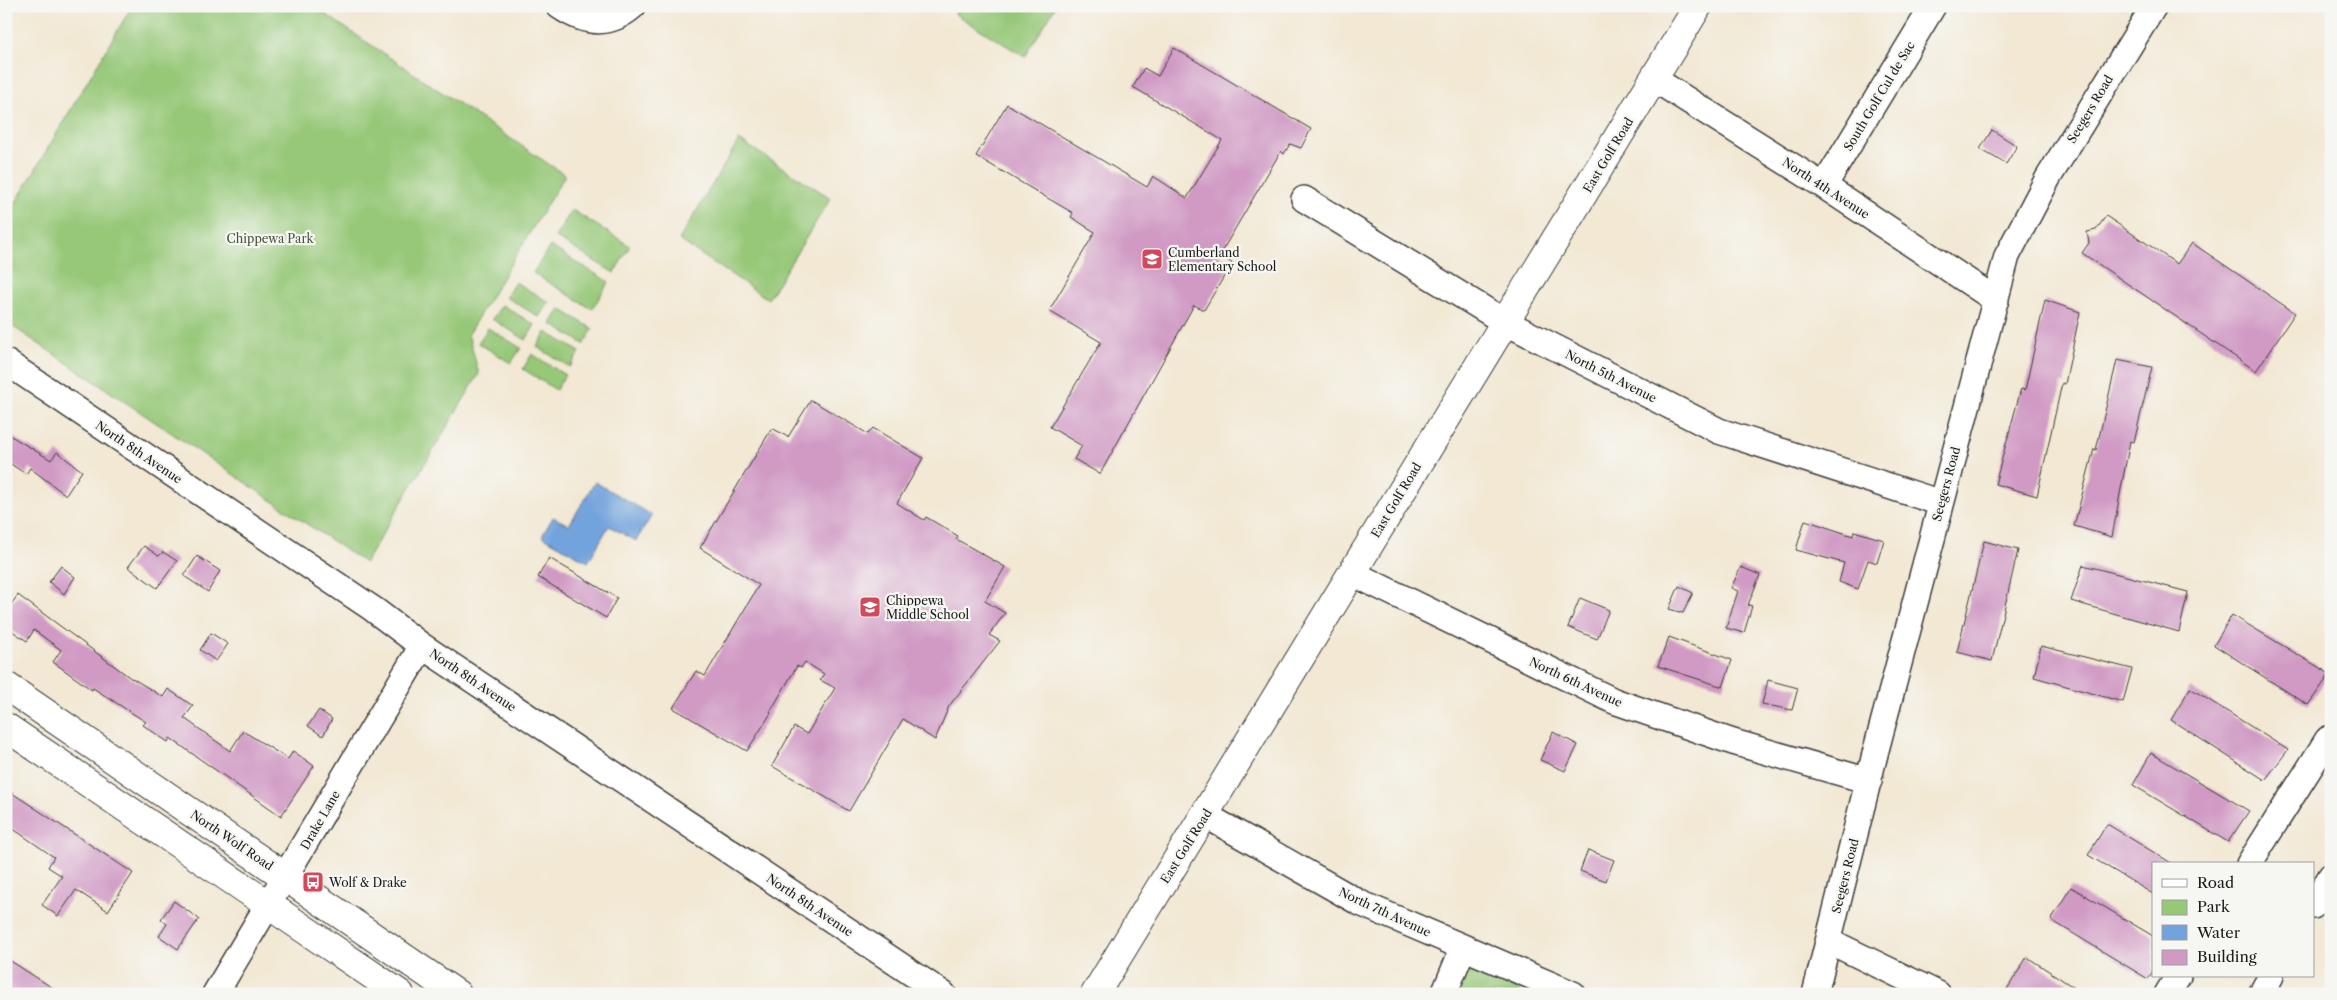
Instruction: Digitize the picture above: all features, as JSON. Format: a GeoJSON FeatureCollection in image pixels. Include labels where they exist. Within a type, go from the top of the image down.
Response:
{"type":"FeatureCollection","features":[{"type":"Feature","properties":{"kind":"main road","name":"East Golf Road"},"geometry":{"type":"LineString","coordinates":[[1095,994],[1698,6]]}},
{"type":"Feature","properties":{"kind":"main road","name":"North Wolf Road"},"geometry":{"type":"LineString","coordinates":[[6,686],[457,994]]}},
{"type":"Feature","properties":{"kind":"main road"},"geometry":{"type":"LineString","coordinates":[[6,726],[400,994]]}},
{"type":"Feature","properties":{"kind":"street"},"geometry":{"type":"LineString","coordinates":[[559,6],[586,20],[606,22],[626,13],[633,6]]}},
{"type":"Feature","properties":{"kind":"street","name":"South Golf Cul de Sac"},"geometry":{"type":"LineString","coordinates":[[1824,186],[1933,6]]}},
{"type":"Feature","properties":{"kind":"street","name":"Seegers Road"},"geometry":{"type":"LineString","coordinates":[[1815,994],[1868,781],[2008,256],[2016,236],[2048,178],[2154,6]]}},
{"type":"Feature","properties":{"kind":"street","name":"North 4th Avenue"},"geometry":{"type":"LineString","coordinates":[[1654,79],[1824,186],[1996,300]]}},
{"type":"Feature","properties":{"kind":"street","name":"North 5th Avenue"},"geometry":{"type":"LineString","coordinates":[[1304,198],[1505,322],[1719,431],[1941,503]]}},
{"type":"Feature","properties":{"kind":"street","name":"North 8th Avenue"},"geometry":{"type":"LineString","coordinates":[[6,362],[373,609],[422,646],[943,994]]}},
{"type":"Feature","properties":{"kind":"street","name":"North 6th Avenue"},"geometry":{"type":"LineString","coordinates":[[1352,573],[1614,701],[1733,742],[1868,781]]}},
{"type":"Feature","properties":{"kind":"street","name":"Drake Lane"},"geometry":{"type":"LineString","coordinates":[[216,994],[422,646]]}},
{"type":"Feature","properties":{"kind":"street"},"geometry":{"type":"LineString","coordinates":[[2250,862],[2328,739],[2331,738]]}},
{"type":"Feature","properties":{"kind":"street","name":"North 7th Avenue"},"geometry":{"type":"LineString","coordinates":[[1205,815],[1360,903],[1463,948],[1535,987],[1574,994]]}},
{"type":"Feature","properties":{"kind":"street"},"geometry":{"type":"LineString","coordinates":[[2314,904],[2331,876]]}},
{"type":"Feature","properties":{"kind":"street"},"geometry":{"type":"LineString","coordinates":[[1829,941],[1938,994]]}},
{"type":"Feature","properties":{"kind":"street"},"geometry":{"type":"LineString","coordinates":[[1444,994],[1463,948]]}},
{"type":"Feature","properties":{"kind":"street"},"geometry":{"type":"LineString","coordinates":[[2167,994],[2177,978]]}},
{"type":"Feature","properties":{"kind":"street"},"geometry":{"type":"LineString","coordinates":[[2261,994],[2270,978]]}},
{"type":"Feature","properties":{"kind":"green space","name":"Chippewa Park"},"geometry":{"type":"Polygon","coordinates":[[[132,6],[313,6],[565,175],[468,334],[479,374],[365,563],[6,322],[6,219],[132,6]]]}},
{"type":"Feature","properties":{"kind":"green space"},"geometry":{"type":"Polygon","coordinates":[[[960,6],[1056,6],[1025,57],[955,14],[960,6]]]}},
{"type":"Feature","properties":{"kind":"green space"},"geometry":{"type":"Polygon","coordinates":[[[739,140],[831,198],[768,299],[679,240],[739,140]]]}},
{"type":"Feature","properties":{"kind":"green space"},"geometry":{"type":"Polygon","coordinates":[[[572,210],[630,246],[614,273],[555,237],[572,210]]]}},
{"type":"Feature","properties":{"kind":"green space"},"geometry":{"type":"Polygon","coordinates":[[[550,246],[609,282],[592,309],[533,273],[550,246]]]}},
{"type":"Feature","properties":{"kind":"green space"},"geometry":{"type":"Polygon","coordinates":[[[515,282],[549,302],[539,317],[506,297],[515,282]]]}},
{"type":"Feature","properties":{"kind":"green space"},"geometry":{"type":"Polygon","coordinates":[[[502,305],[535,325],[526,340],[492,319],[502,305]]]}},
{"type":"Feature","properties":{"kind":"green space"},"geometry":{"type":"Polygon","coordinates":[[[560,309],[593,329],[584,344],[551,324],[560,309]]]}},
{"type":"Feature","properties":{"kind":"green space"},"geometry":{"type":"Polygon","coordinates":[[[488,328],[521,348],[511,363],[478,343],[488,328]]]}},
{"type":"Feature","properties":{"kind":"green space"},"geometry":{"type":"Polygon","coordinates":[[[546,332],[580,352],[570,367],[537,347],[546,332]]]}},
{"type":"Feature","properties":{"kind":"green space"},"geometry":{"type":"Polygon","coordinates":[[[532,354],[565,375],[556,390],[523,369],[532,354]]]}},
{"type":"Feature","properties":{"kind":"green space"},"geometry":{"type":"Polygon","coordinates":[[[1466,970],[1520,990],[1518,994],[1457,994],[1466,970]]]}},
{"type":"Feature","properties":{"kind":"water"},"geometry":{"type":"Polygon","coordinates":[[[595,482],[652,515],[636,541],[609,526],[588,562],[542,536],[553,517],[569,525],[595,482]]]}},
{"type":"Feature","properties":{"kind":"building","name":"Cumberland Elementary School"},"geometry":{"type":"Polygon","coordinates":[[[1174,48],[1311,129],[1301,148],[1290,144],[1284,154],[1281,151],[1219,256],[1232,263],[1204,310],[1194,305],[1100,474],[1074,459],[1082,446],[1050,427],[1101,342],[1049,311],[1095,232],[1071,217],[1073,213],[976,156],[1007,104],[1147,187],[1153,176],[1187,198],[1222,140],[1133,87],[1144,68],[1158,76],[1174,48]]]}},
{"type":"Feature","properties":{"kind":"building"},"geometry":{"type":"Polygon","coordinates":[[[1992,130],[2017,146],[2006,164],[1980,149],[1992,130]]]}},
{"type":"Feature","properties":{"kind":"building"},"geometry":{"type":"Polygon","coordinates":[[[2106,216],[2177,264],[2192,243],[2295,313],[2256,371],[2082,253],[2089,243],[2087,232],[2096,230],[2106,216]]]}},
{"type":"Feature","properties":{"kind":"building"},"geometry":{"type":"Polygon","coordinates":[[[2045,300],[2080,312],[2065,384],[2062,383],[2037,496],[1995,484],[2021,389],[2025,390],[2045,300]]]}},
{"type":"Feature","properties":{"kind":"building"},"geometry":{"type":"Polygon","coordinates":[[[2117,360],[2152,367],[2134,442],[2130,441],[2112,537],[2074,526],[2094,449],[2096,450],[2117,360]]]}},
{"type":"Feature","properties":{"kind":"building","name":"Chippewa Middle School"},"geometry":{"type":"Polygon","coordinates":[[[811,400],[868,434],[873,428],[923,458],[897,503],[924,520],[926,517],[958,536],[956,539],[1005,567],[985,601],[1005,613],[989,635],[1000,641],[949,706],[935,740],[903,719],[849,811],[772,766],[794,727],[807,734],[835,688],[820,680],[824,674],[805,662],[801,668],[797,666],[747,751],[673,708],[696,671],[705,676],[759,585],[700,548],[772,428],[788,437],[811,400]]]}},
{"type":"Feature","properties":{"kind":"building"},"geometry":{"type":"Polygon","coordinates":[[[6,433],[51,460],[57,452],[82,471],[66,495],[30,468],[26,474],[6,461],[6,433]]]}},
{"type":"Feature","properties":{"kind":"building"},"geometry":{"type":"Polygon","coordinates":[[[1805,520],[1853,536],[1854,531],[1884,540],[1877,563],[1868,560],[1858,589],[1839,582],[1844,563],[1796,550],[1805,520]]]}},
{"type":"Feature","properties":{"kind":"building"},"geometry":{"type":"Polygon","coordinates":[[[1984,541],[2018,550],[1992,661],[1957,652],[1984,541]]]}},
{"type":"Feature","properties":{"kind":"building"},"geometry":{"type":"Polygon","coordinates":[[[144,546],[159,556],[163,552],[177,561],[157,588],[128,567],[144,546]]]}},
{"type":"Feature","properties":{"kind":"building"},"geometry":{"type":"Polygon","coordinates":[[[197,556],[220,571],[208,592],[184,576],[197,556]]]}},
{"type":"Feature","properties":{"kind":"building"},"geometry":{"type":"Polygon","coordinates":[[[549,558],[617,598],[606,618],[538,577],[549,558]]]}},
{"type":"Feature","properties":{"kind":"building"},"geometry":{"type":"Polygon","coordinates":[[[2083,565],[2188,592],[2179,632],[2071,601],[2083,565]]]}},
{"type":"Feature","properties":{"kind":"building"},"geometry":{"type":"Polygon","coordinates":[[[61,566],[75,577],[64,594],[49,582],[61,566]]]}},
{"type":"Feature","properties":{"kind":"building"},"geometry":{"type":"Polygon","coordinates":[[[1741,567],[1760,575],[1748,605],[1752,606],[1744,633],[1726,628],[1738,591],[1731,588],[1741,567]]]}},
{"type":"Feature","properties":{"kind":"building"},"geometry":{"type":"Polygon","coordinates":[[[1679,586],[1693,593],[1683,613],[1669,609],[1679,586]]]}},
{"type":"Feature","properties":{"kind":"building"},"geometry":{"type":"Polygon","coordinates":[[[18,595],[132,679],[163,697],[168,689],[193,706],[184,718],[230,751],[243,731],[288,759],[293,751],[314,766],[281,816],[170,738],[168,742],[143,725],[146,722],[93,688],[92,690],[53,662],[61,650],[34,630],[27,641],[6,627],[6,611],[18,595]]]}},
{"type":"Feature","properties":{"kind":"building"},"geometry":{"type":"Polygon","coordinates":[[[1580,598],[1609,610],[1597,639],[1568,627],[1580,598]]]}},
{"type":"Feature","properties":{"kind":"building"},"geometry":{"type":"Polygon","coordinates":[[[2232,615],[2330,674],[2308,705],[2214,645],[2232,615]]]}},
{"type":"Feature","properties":{"kind":"building"},"geometry":{"type":"Polygon","coordinates":[[[211,633],[228,644],[216,661],[200,650],[211,633]]]}},
{"type":"Feature","properties":{"kind":"building"},"geometry":{"type":"Polygon","coordinates":[[[1669,637],[1732,660],[1723,687],[1658,666],[1669,637]]]}},
{"type":"Feature","properties":{"kind":"building"},"geometry":{"type":"Polygon","coordinates":[[[2041,646],[2132,669],[2123,702],[2034,677],[2041,646]]]}},
{"type":"Feature","properties":{"kind":"building"},"geometry":{"type":"Polygon","coordinates":[[[1768,680],[1798,688],[1792,710],[1762,704],[1768,680]]]}},
{"type":"Feature","properties":{"kind":"building"},"geometry":{"type":"Polygon","coordinates":[[[2190,688],[2288,750],[2265,780],[2171,720],[2190,688]]]}},
{"type":"Feature","properties":{"kind":"building"},"geometry":{"type":"Polygon","coordinates":[[[319,710],[332,719],[323,736],[308,726],[319,710]]]}},
{"type":"Feature","properties":{"kind":"building"},"geometry":{"type":"Polygon","coordinates":[[[1553,732],[1578,745],[1565,771],[1540,760],[1553,732]]]}},
{"type":"Feature","properties":{"kind":"building"},"geometry":{"type":"Polygon","coordinates":[[[2151,753],[2249,811],[2228,842],[2133,785],[2151,753]]]}},
{"type":"Feature","properties":{"kind":"building"},"geometry":{"type":"Polygon","coordinates":[[[6,789],[133,873],[108,911],[76,890],[58,916],[42,905],[62,876],[48,867],[54,857],[6,824],[6,789]]]}},
{"type":"Feature","properties":{"kind":"building"},"geometry":{"type":"Polygon","coordinates":[[[2107,824],[2170,862],[2152,862],[2152,893],[2088,855],[2107,824]]]}},
{"type":"Feature","properties":{"kind":"building"},"geometry":{"type":"Polygon","coordinates":[[[1588,850],[1614,860],[1606,881],[1580,871],[1588,850]]]}},
{"type":"Feature","properties":{"kind":"building"},"geometry":{"type":"Polygon","coordinates":[[[2071,887],[2152,935],[2152,973],[2148,979],[2051,920],[2071,887]]]}},
{"type":"Feature","properties":{"kind":"building"},"geometry":{"type":"Polygon","coordinates":[[[174,901],[199,919],[178,949],[159,936],[167,924],[161,919],[174,901]]]}},
{"type":"Feature","properties":{"kind":"building"},"geometry":{"type":"Polygon","coordinates":[[[2027,957],[2084,994],[2004,994],[2027,957]]]}},
{"type":"Feature","properties":{"kind":"building"},"geometry":{"type":"Polygon","coordinates":[[[6,958],[62,994],[6,994],[6,958]]]}},
{"type":"Feature","properties":{"kind":"place","name":"Cumberland Elementary School"},"geometry":{"type":"Point","coordinates":[1152,259]}},
{"type":"Feature","properties":{"kind":"place","name":"Chippewa Middle School"},"geometry":{"type":"Point","coordinates":[870,607]}},
{"type":"Feature","properties":{"kind":"place","name":"Wolf & Drake"},"geometry":{"type":"Point","coordinates":[313,882]}}]}
